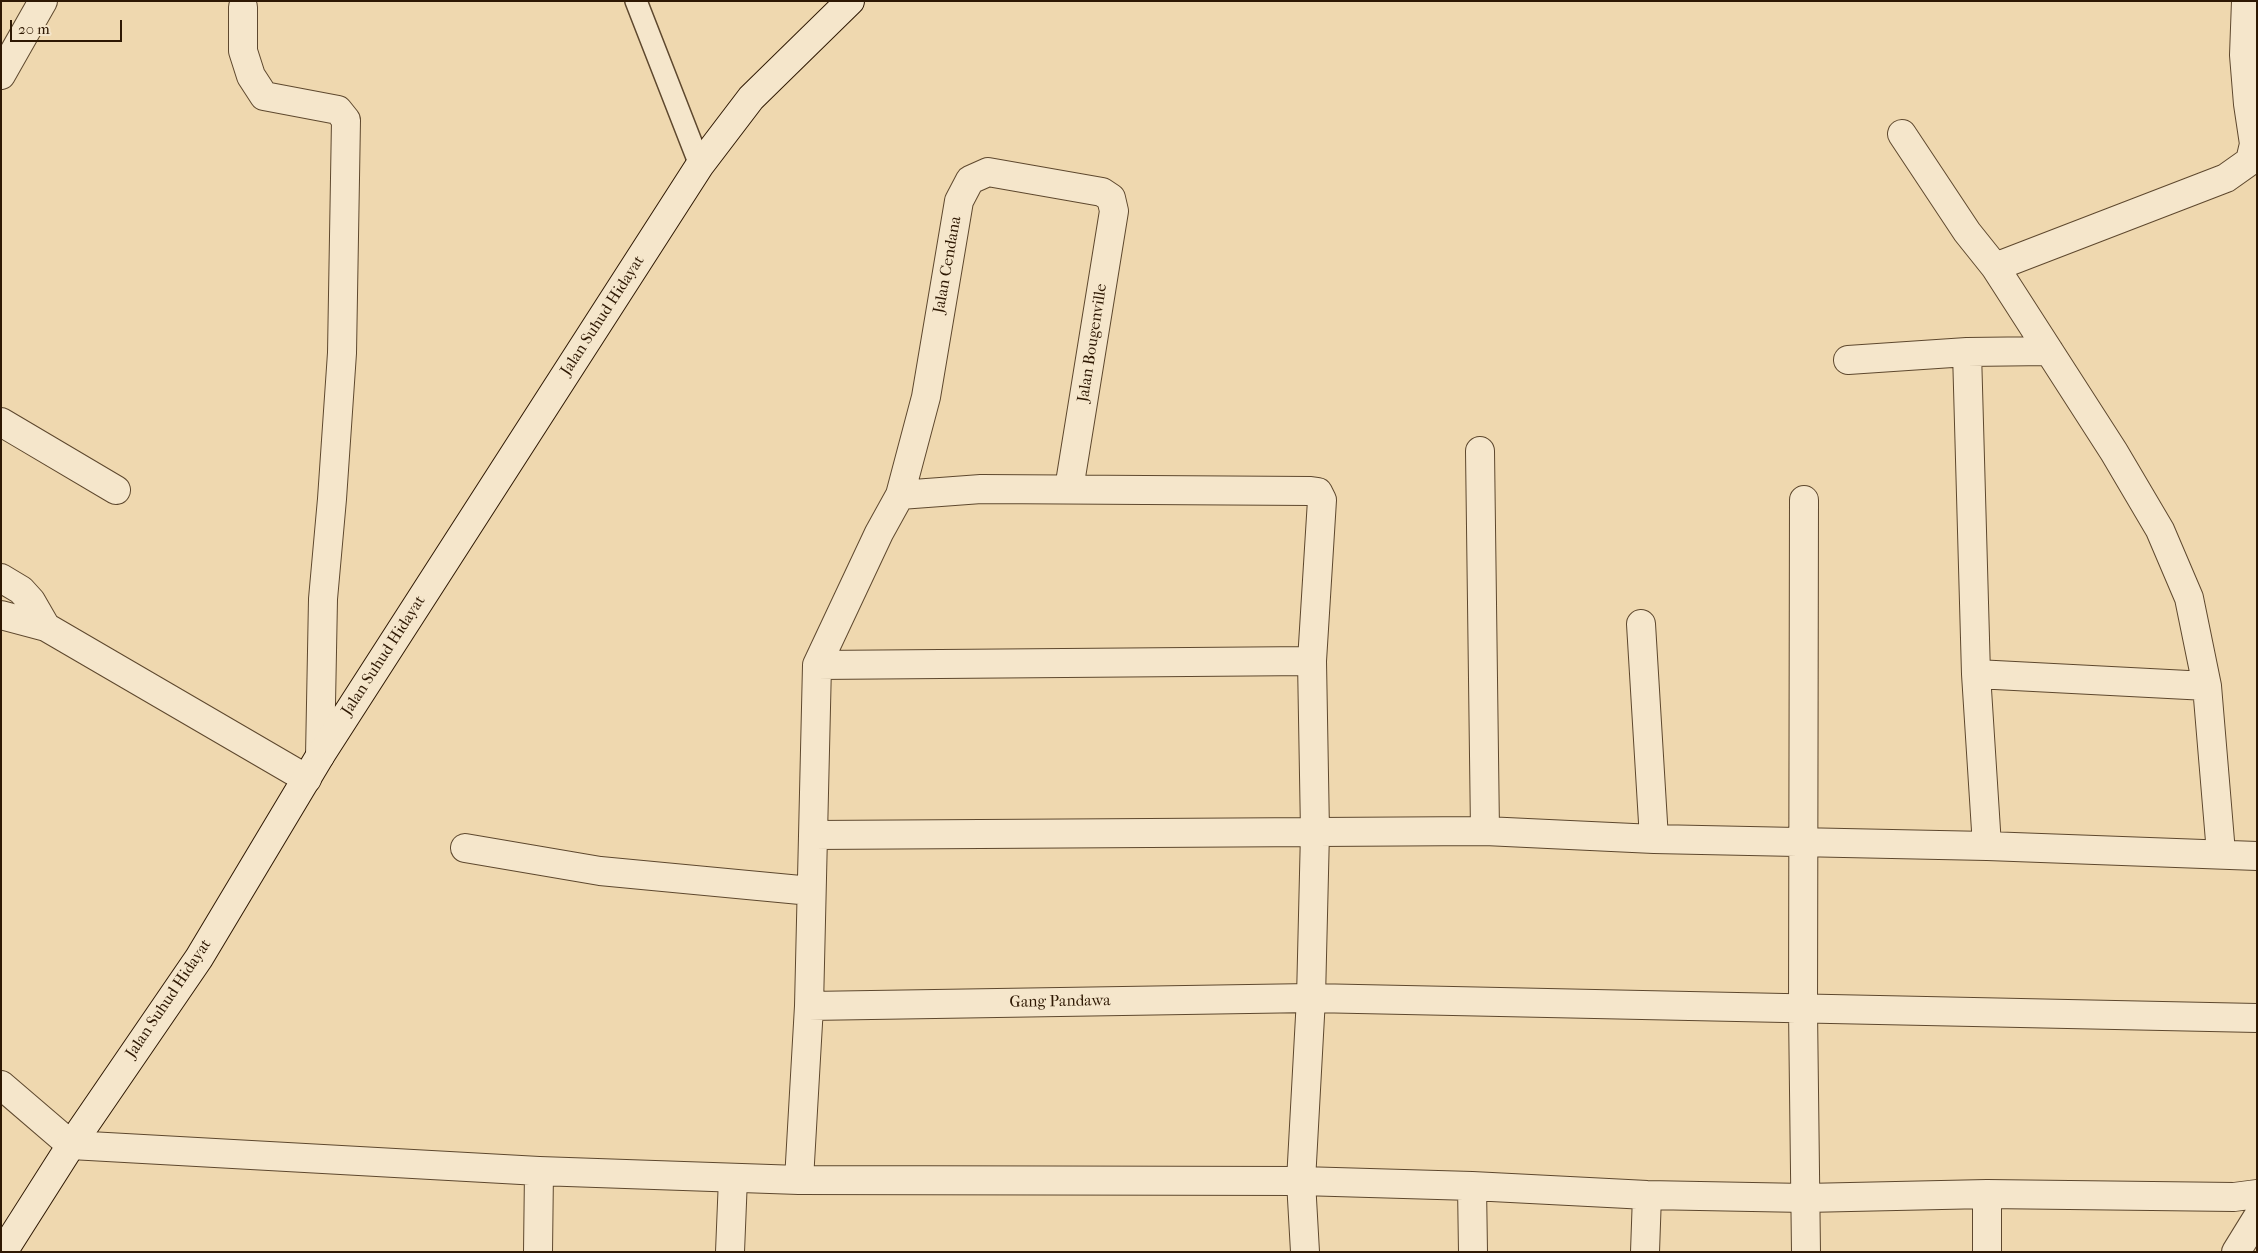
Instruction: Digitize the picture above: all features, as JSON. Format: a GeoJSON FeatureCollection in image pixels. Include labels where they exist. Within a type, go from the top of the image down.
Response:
{"type":"FeatureCollection","features":[{"type":"Feature","properties":{"kind":"street"},"geometry":{"type":"LineString","coordinates":[[1,75],[44,1]]}},
{"type":"Feature","properties":{"kind":"street"},"geometry":{"type":"LineString","coordinates":[[1995,267],[2226,178],[2250,161],[2254,144],[2244,55],[2246,1]]}},
{"type":"Feature","properties":{"kind":"street","name":"Jalan Suhud Hidayat"},"geometry":{"type":"LineString","coordinates":[[3,1252],[71,1145],[199,958],[313,767],[700,165],[729,125],[779,70],[848,3]]}},
{"type":"Feature","properties":{"kind":"street"},"geometry":{"type":"LineString","coordinates":[[1,615],[46,627],[313,767],[323,599],[342,353],[346,120],[338,110],[264,96],[251,76],[243,50],[243,7]]}},
{"type":"Feature","properties":{"kind":"street"},"geometry":{"type":"LineString","coordinates":[[1902,134],[1968,232],[1995,267],[2114,452],[2160,530],[2189,598],[2207,686],[2221,853]]}},
{"type":"Feature","properties":{"kind":"street","name":"Jalan Cendana"},"geometry":{"type":"LineString","coordinates":[[817,665],[879,533],[900,495],[926,397],[959,201],[970,180],[988,172],[1102,192],[1111,198]]}},
{"type":"Feature","properties":{"kind":"street","name":"Jalan Bougenville"},"geometry":{"type":"LineString","coordinates":[[1069,489],[1114,211],[1111,198]]}},
{"type":"Feature","properties":{"kind":"street"},"geometry":{"type":"LineString","coordinates":[[1848,360],[1966,352],[2049,351]]}},
{"type":"Feature","properties":{"kind":"street"},"geometry":{"type":"LineString","coordinates":[[1966,352],[1976,674],[1987,846]]}},
{"type":"Feature","properties":{"kind":"street"},"geometry":{"type":"LineString","coordinates":[[1,422],[116,490]]}},
{"type":"Feature","properties":{"kind":"street"},"geometry":{"type":"LineString","coordinates":[[1480,451],[1485,831]]}},
{"type":"Feature","properties":{"kind":"street"},"geometry":{"type":"LineString","coordinates":[[900,495],[981,489],[1318,492],[1322,500],[1312,660],[1315,832],[1311,998],[1301,1181],[1305,1252]]}},
{"type":"Feature","properties":{"kind":"street"},"geometry":{"type":"LineString","coordinates":[[1804,500],[1805,842],[1803,1010],[1806,1252]]}},
{"type":"Feature","properties":{"kind":"street"},"geometry":{"type":"LineString","coordinates":[[1,578],[22,590],[31,601],[46,627]]}},
{"type":"Feature","properties":{"kind":"street"},"geometry":{"type":"LineString","coordinates":[[1641,624],[1654,839]]}},
{"type":"Feature","properties":{"kind":"street"},"geometry":{"type":"LineString","coordinates":[[798,1180],[809,1006],[817,665],[1312,660]]}},
{"type":"Feature","properties":{"kind":"street"},"geometry":{"type":"LineString","coordinates":[[1976,674],[2207,686]]}},
{"type":"Feature","properties":{"kind":"street"},"geometry":{"type":"LineString","coordinates":[[813,835],[1485,831],[1654,839],[1987,846],[2221,853],[2257,856]]}},
{"type":"Feature","properties":{"kind":"street"},"geometry":{"type":"LineString","coordinates":[[466,848],[600,871],[811,891]]}},
{"type":"Feature","properties":{"kind":"street","name":"Gang Pandawa"},"geometry":{"type":"LineString","coordinates":[[809,1006],[1311,998],[1803,1010],[2257,1018]]}},
{"type":"Feature","properties":{"kind":"street"},"geometry":{"type":"LineString","coordinates":[[1,1085],[71,1145],[539,1171],[798,1180],[1301,1181],[1472,1186],[1647,1195],[1805,1198],[1987,1194],[2234,1197],[2257,1194]]}},
{"type":"Feature","properties":{"kind":"street"},"geometry":{"type":"LineString","coordinates":[[538,1252],[539,1171]]}},
{"type":"Feature","properties":{"kind":"street"},"geometry":{"type":"LineString","coordinates":[[730,1252],[733,1178]]}},
{"type":"Feature","properties":{"kind":"street"},"geometry":{"type":"LineString","coordinates":[[1472,1186],[1472,1252]]}},
{"type":"Feature","properties":{"kind":"street"},"geometry":{"type":"LineString","coordinates":[[1987,1194],[1987,1252]]}},
{"type":"Feature","properties":{"kind":"street"},"geometry":{"type":"LineString","coordinates":[[1645,1252],[1647,1195]]}},
{"type":"Feature","properties":{"kind":"street"},"geometry":{"type":"LineString","coordinates":[[2236,1252],[2257,1218]]}},
{"type":"Feature","properties":{"kind":"lane"},"geometry":{"type":"LineString","coordinates":[[636,1],[700,165]]}}]}
